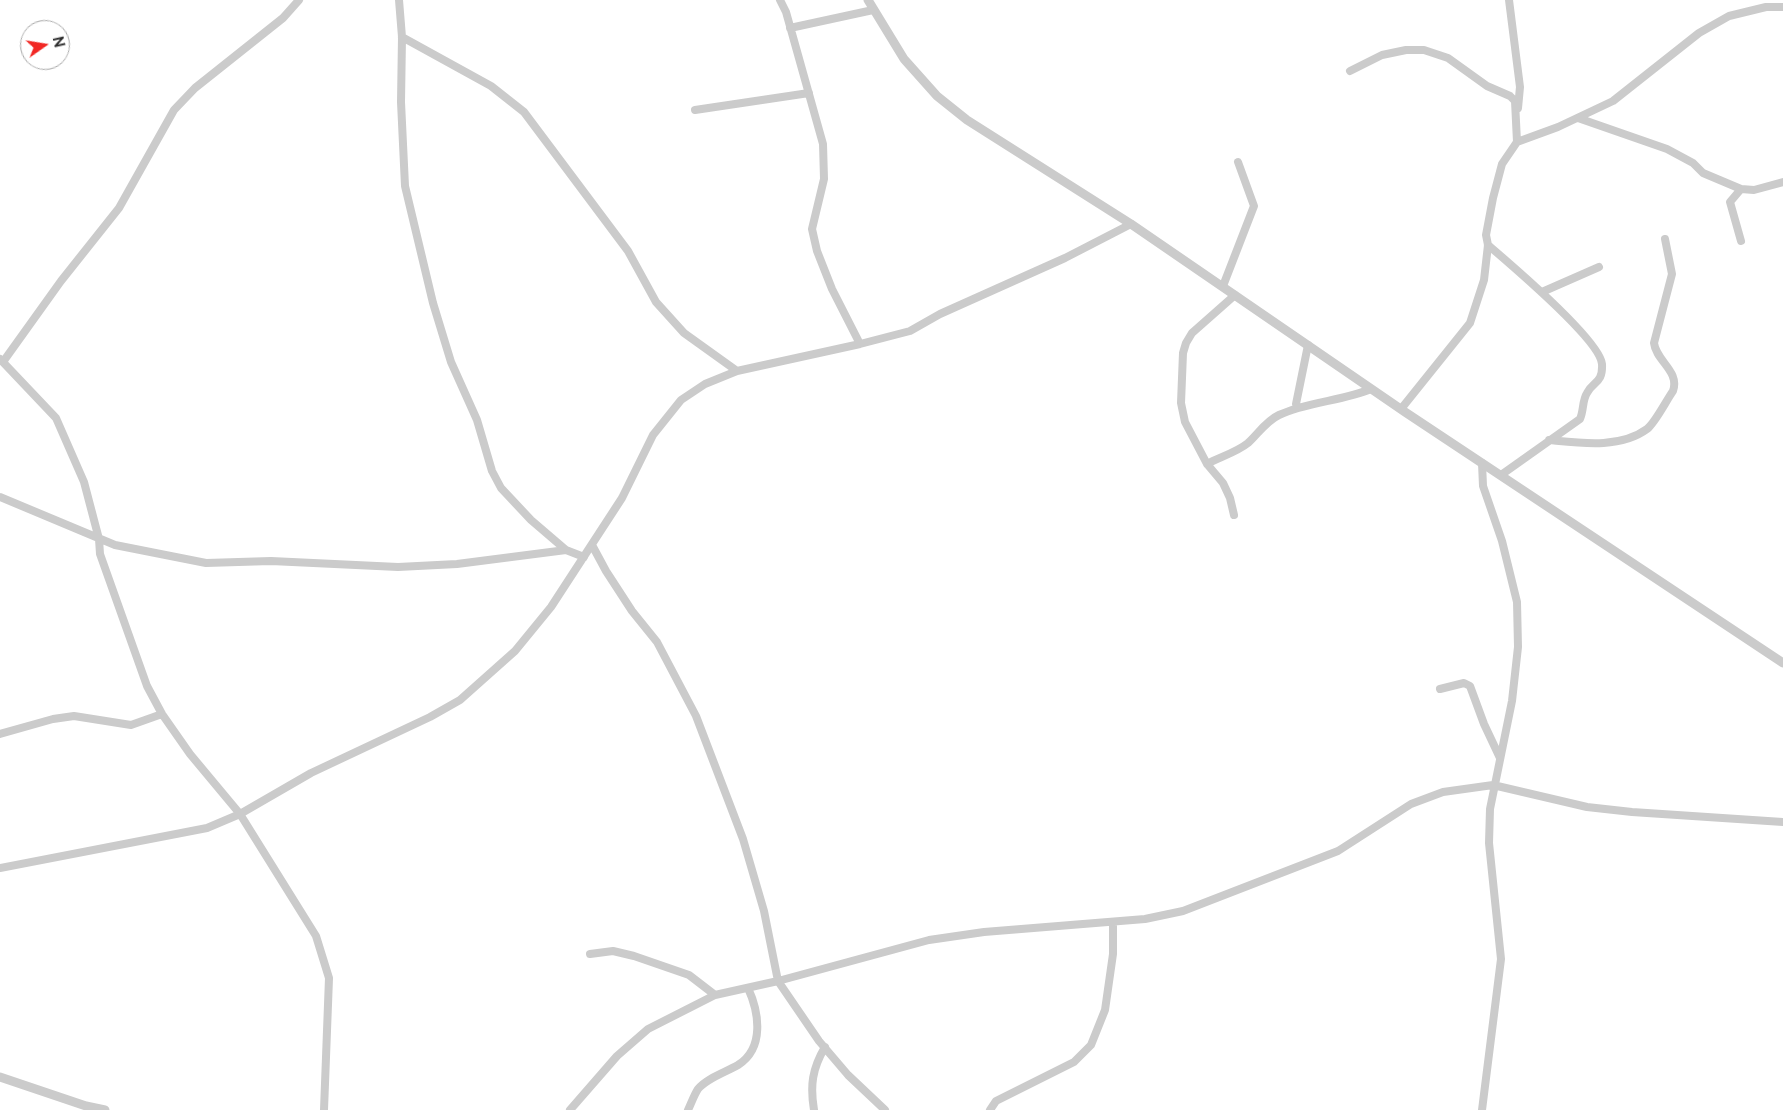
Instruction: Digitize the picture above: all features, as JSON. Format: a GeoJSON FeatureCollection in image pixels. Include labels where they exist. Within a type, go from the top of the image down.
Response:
{"type":"FeatureCollection","features":[{"type":"Feature","properties":{"kind":"street"},"geometry":{"type":"LineString","coordinates":[[299,0],[283,18],[195,88],[174,110],[119,208],[61,281],[2,361],[56,418],[84,482],[100,554],[128,635],[147,686],[162,714],[190,754],[240,814],[302,910],[316,936],[329,978],[330,1007],[324,1110]]}},
{"type":"Feature","properties":{"kind":"street"},"geometry":{"type":"LineString","coordinates":[[398,0],[402,37],[401,102],[405,186],[433,303],[451,362],[477,420],[492,470],[501,488],[531,520],[566,550],[584,557]]}},
{"type":"Feature","properties":{"kind":"street"},"geometry":{"type":"LineString","coordinates":[[780,0],[790,28],[823,144],[824,179],[814,214],[814,236],[817,251],[832,289],[860,344]]}},
{"type":"Feature","properties":{"kind":"street"},"geometry":{"type":"LineString","coordinates":[[868,0],[904,59],[937,96],[967,120],[1131,224],[1371,389],[1783,663]]}},
{"type":"Feature","properties":{"kind":"street"},"geometry":{"type":"LineString","coordinates":[[1509,0],[1520,87],[1520,97],[1516,112]]}},
{"type":"Feature","properties":{"kind":"street"},"geometry":{"type":"LineString","coordinates":[[1401,409],[1470,323],[1484,280],[1488,245],[1486,235],[1493,198],[1502,164],[1517,142],[1578,118],[1613,101],[1699,33],[1729,16],[1766,7],[1783,7]]}},
{"type":"Feature","properties":{"kind":"street"},"geometry":{"type":"LineString","coordinates":[[790,28],[873,10]]}},
{"type":"Feature","properties":{"kind":"street"},"geometry":{"type":"LineString","coordinates":[[402,37],[491,86],[524,112],[628,251],[656,302],[684,333],[737,371]]}},
{"type":"Feature","properties":{"kind":"street"},"geometry":{"type":"LineString","coordinates":[[1350,72],[1382,55],[1406,50],[1424,50],[1440,54],[1487,86],[1510,96],[1515,101],[1517,142]]}},
{"type":"Feature","properties":{"kind":"street"},"geometry":{"type":"LineString","coordinates":[[695,110],[809,93]]}},
{"type":"Feature","properties":{"kind":"street"},"geometry":{"type":"LineString","coordinates":[[1578,118],[1667,148],[1693,163],[1703,173],[1741,189],[1754,190],[1783,182]]}},
{"type":"Feature","properties":{"kind":"street"},"geometry":{"type":"LineString","coordinates":[[1223,286],[1254,206],[1238,162]]}},
{"type":"Feature","properties":{"kind":"street"},"geometry":{"type":"LineString","coordinates":[[1741,189],[1730,202],[1741,241]]}},
{"type":"Feature","properties":{"kind":"street"},"geometry":{"type":"LineString","coordinates":[[0,868],[207,828],[240,814],[311,773],[402,732],[460,700],[515,651],[551,607],[622,498],[653,435],[681,400],[705,384],[737,371],[910,331],[940,314],[1065,258],[1131,224]]}},
{"type":"Feature","properties":{"kind":"street"},"geometry":{"type":"LineString","coordinates":[[1549,440],[1594,444],[1631,438],[1648,428],[1673,391],[1676,384],[1674,377],[1656,352],[1654,342],[1672,274],[1665,239]]}},
{"type":"Feature","properties":{"kind":"street"},"geometry":{"type":"LineString","coordinates":[[1488,245],[1542,292],[1590,342],[1602,361],[1602,371],[1597,384],[1587,391],[1580,419],[1501,475]]}},
{"type":"Feature","properties":{"kind":"street"},"geometry":{"type":"LineString","coordinates":[[1542,292],[1599,267]]}},
{"type":"Feature","properties":{"kind":"street"},"geometry":{"type":"LineString","coordinates":[[1234,515],[1223,483],[1207,464],[1185,422],[1181,403],[1183,353],[1192,334],[1236,295]]}},
{"type":"Feature","properties":{"kind":"street"},"geometry":{"type":"LineString","coordinates":[[1298,407],[1296,404],[1308,345]]}},
{"type":"Feature","properties":{"kind":"street"},"geometry":{"type":"LineString","coordinates":[[1207,464],[1249,442],[1257,432],[1277,416],[1298,407],[1305,408],[1371,389]]}},
{"type":"Feature","properties":{"kind":"street"},"geometry":{"type":"LineString","coordinates":[[1482,462],[1483,486],[1502,541],[1517,602],[1518,647],[1512,701],[1490,809],[1489,843],[1501,959],[1482,1110]]}},
{"type":"Feature","properties":{"kind":"street"},"geometry":{"type":"LineString","coordinates":[[0,497],[98,539],[156,554],[206,563],[271,561],[398,567],[457,564],[566,550]]}},
{"type":"Feature","properties":{"kind":"street"},"geometry":{"type":"LineString","coordinates":[[592,545],[632,611],[658,642],[696,716],[745,847],[764,912],[778,981],[825,1047],[848,1075],[885,1110]]}},
{"type":"Feature","properties":{"kind":"street"},"geometry":{"type":"LineString","coordinates":[[1440,689],[1464,683],[1470,686],[1484,724],[1500,758]]}},
{"type":"Feature","properties":{"kind":"street"},"geometry":{"type":"LineString","coordinates":[[0,734],[53,719],[74,716],[130,725],[162,714]]}},
{"type":"Feature","properties":{"kind":"street"},"geometry":{"type":"LineString","coordinates":[[570,1110],[617,1056],[648,1029],[715,995],[778,981],[929,940],[984,932],[1113,922],[1184,912],[1338,851],[1411,804],[1443,792],[1477,786],[1496,786],[1587,807],[1783,822]]}},
{"type":"Feature","properties":{"kind":"street"},"geometry":{"type":"LineString","coordinates":[[990,1110],[996,1101],[1074,1062],[1091,1045],[1105,1010],[1113,954],[1113,922]]}},
{"type":"Feature","properties":{"kind":"street"},"geometry":{"type":"LineString","coordinates":[[590,954],[613,951],[634,956],[689,975],[715,995]]}},
{"type":"Feature","properties":{"kind":"street"},"geometry":{"type":"LineString","coordinates":[[688,1110],[699,1088],[740,1064],[752,1048],[758,1032],[756,1006],[748,988]]}},
{"type":"Feature","properties":{"kind":"street"},"geometry":{"type":"LineString","coordinates":[[814,1110],[811,1090],[813,1074],[816,1062],[825,1047]]}},
{"type":"Feature","properties":{"kind":"street"},"geometry":{"type":"LineString","coordinates":[[0,1077],[86,1106],[105,1110]]}}]}
